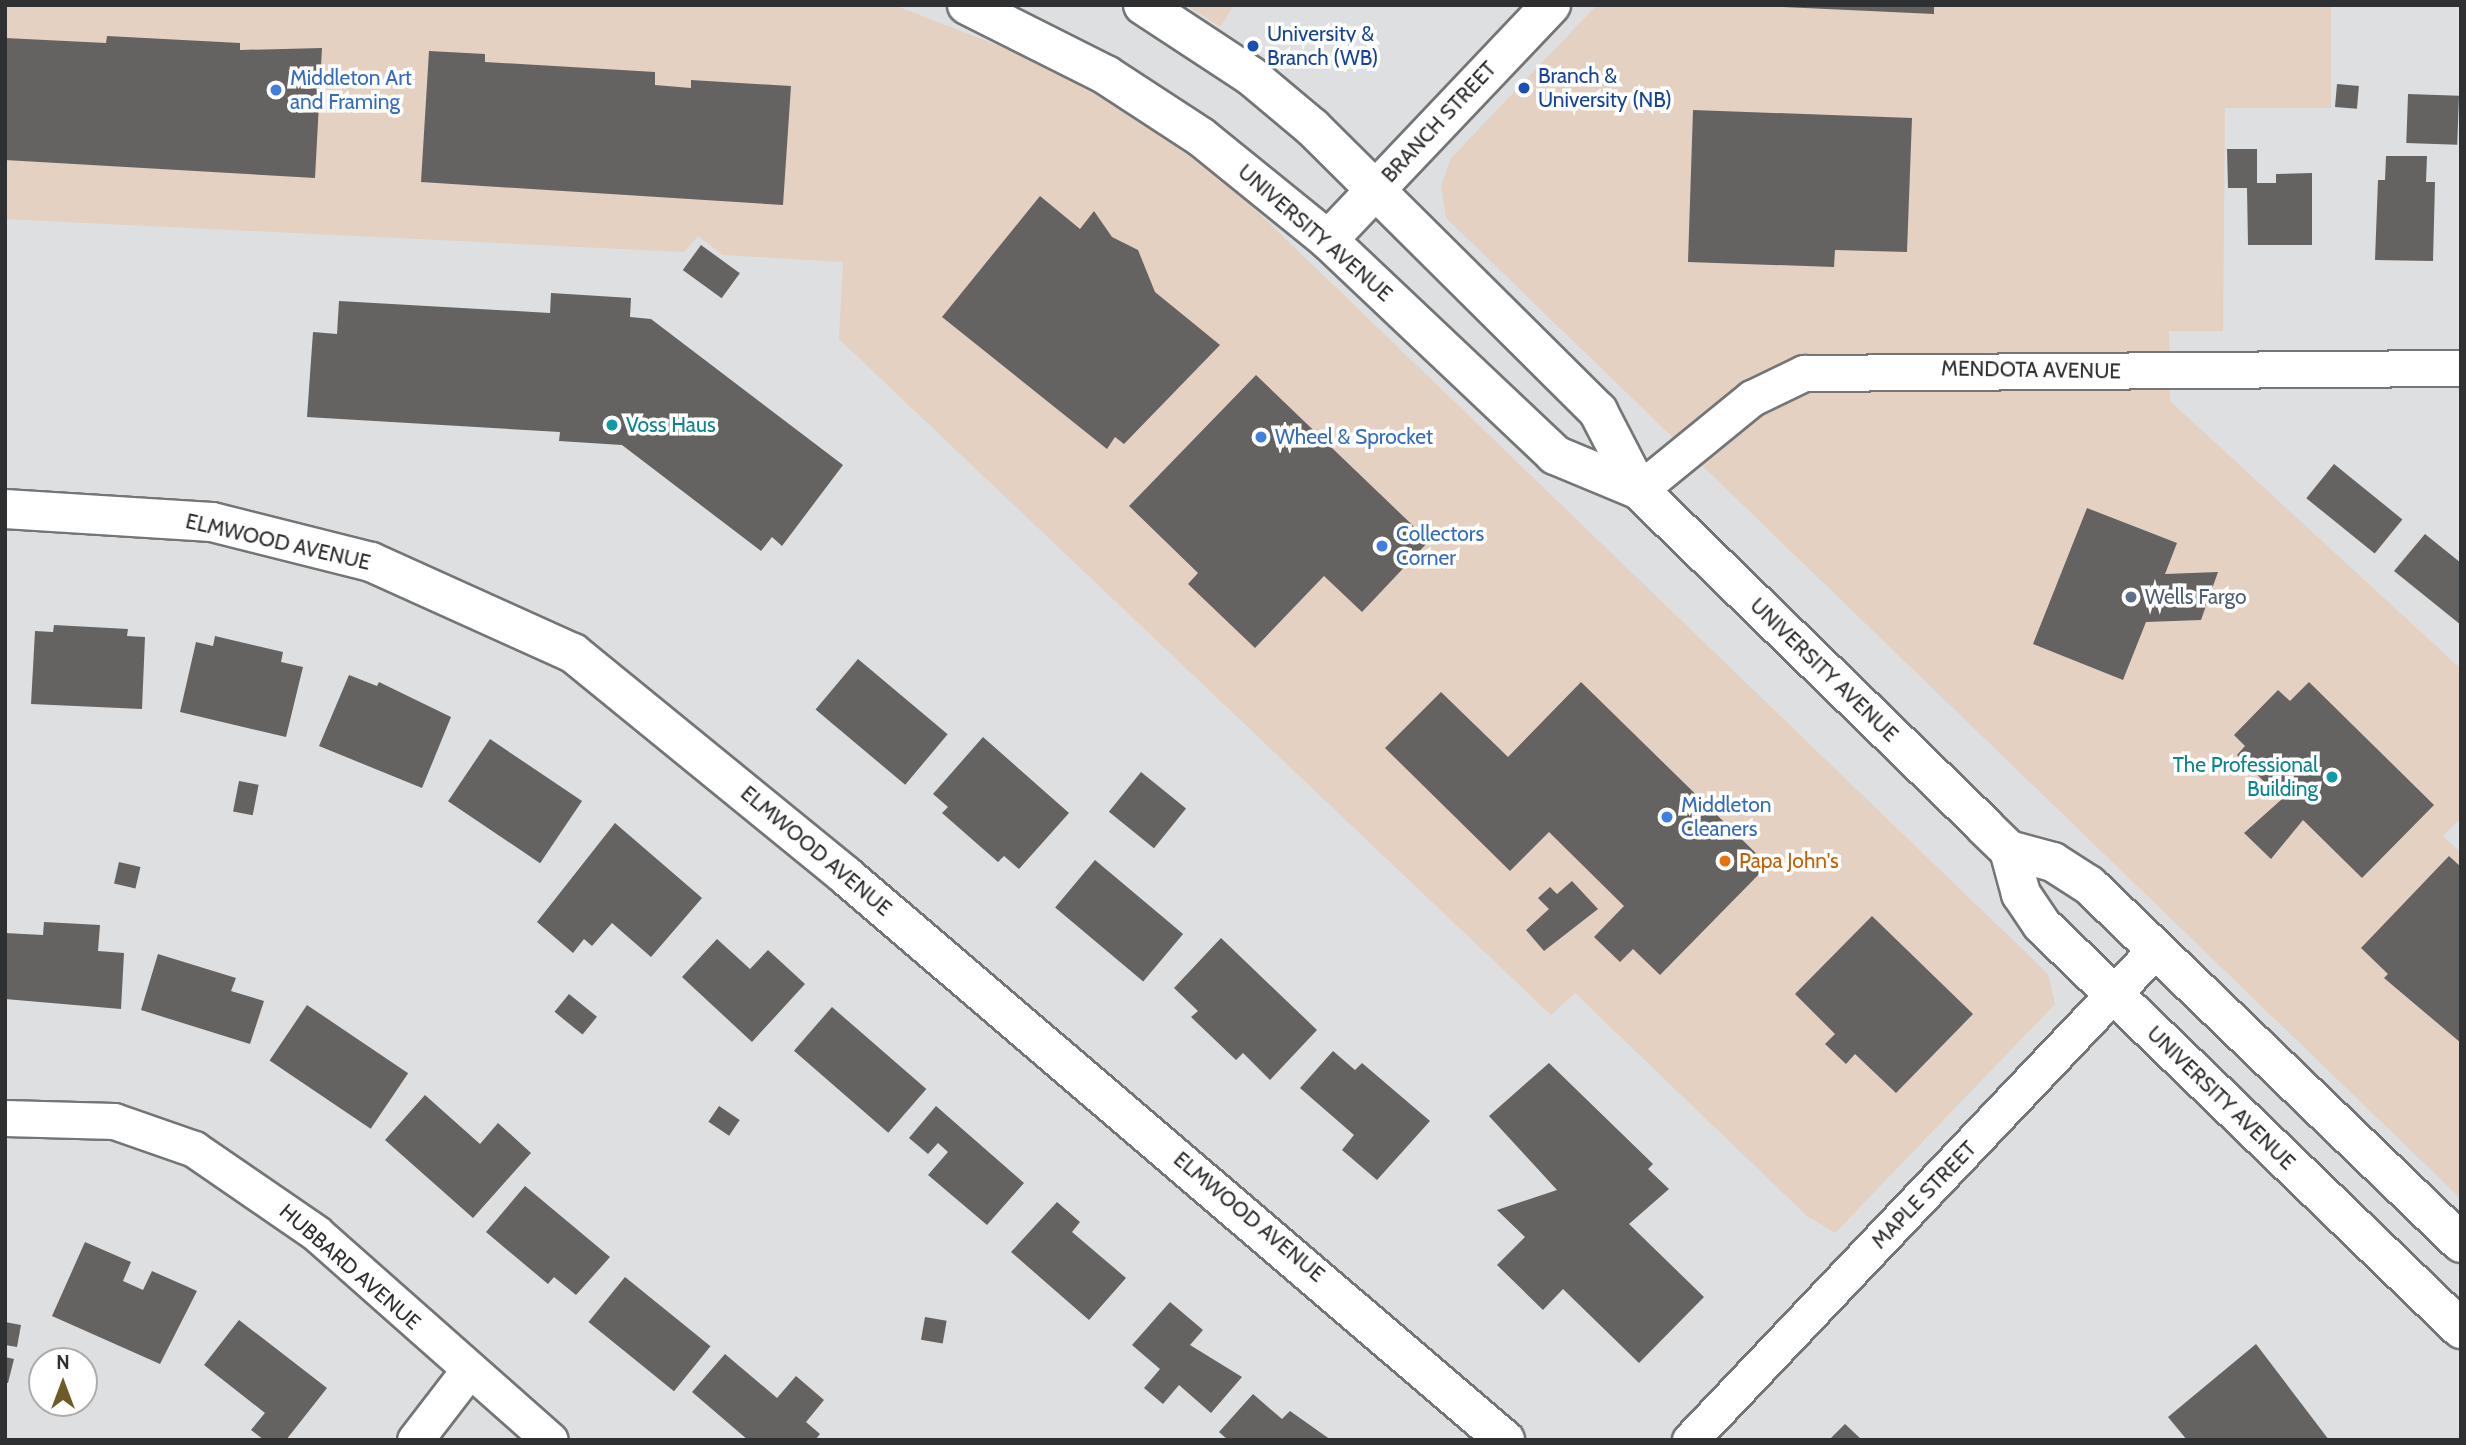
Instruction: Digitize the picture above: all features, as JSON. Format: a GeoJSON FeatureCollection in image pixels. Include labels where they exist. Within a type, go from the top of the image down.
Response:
{"type":"FeatureCollection","features":[{"type":"Feature","properties":{"kind":"main road","name":"UNIVERSITY AVENUE"},"geometry":{"type":"LineString","coordinates":[[967,5],[1139,95],[1328,240],[1555,455],[1639,490]]}},
{"type":"Feature","properties":{"kind":"main road","name":"UNIVERSITY AVENUE"},"geometry":{"type":"LineString","coordinates":[[1143,5],[1264,86],[1376,190],[1598,411],[1639,490],[2009,850],[2035,918],[2461,1329]]}},
{"type":"Feature","properties":{"kind":"main road","name":"BRANCH STREET"},"geometry":{"type":"LineString","coordinates":[[1328,240],[1551,5]]}},
{"type":"Feature","properties":{"kind":"main road","name":"ELMWOOD AVENUE"},"geometry":{"type":"LineString","coordinates":[[5,509],[212,522],[371,562],[573,653],[835,866],[1505,1440]]}},
{"type":"Feature","properties":{"kind":"main road","name":"UNIVERSITY AVENUE"},"geometry":{"type":"LineString","coordinates":[[2009,850],[2073,872],[2461,1243]]}},
{"type":"Feature","properties":{"kind":"street","name":"MENDOTA AVENUE"},"geometry":{"type":"LineString","coordinates":[[1639,490],[1752,398],[1804,373],[2461,368]]}},
{"type":"Feature","properties":{"kind":"street","name":"MAPLE STREET"},"geometry":{"type":"LineString","coordinates":[[1690,1440],[2156,949]]}},
{"type":"Feature","properties":{"kind":"street","name":"HUBBARD AVENUE"},"geometry":{"type":"LineString","coordinates":[[5,1118],[114,1121],[194,1149],[316,1233],[550,1440]]}},
{"type":"Feature","properties":{"kind":"street"},"geometry":{"type":"LineString","coordinates":[[415,1440],[469,1370]]}},
{"type":"Feature","properties":{"kind":"shaded area"},"geometry":{"type":"Polygon","coordinates":[[[5,5],[894,5],[1033,59],[1147,124],[1240,195],[2048,974],[2055,1004],[1835,1233],[1807,1216],[1575,993],[1551,1015],[839,339],[843,262],[723,255],[698,236],[684,252],[5,219],[5,5]]]}},
{"type":"Feature","properties":{"kind":"shaded area"},"geometry":{"type":"Polygon","coordinates":[[[1186,5],[1234,5],[1220,27],[1186,5]]]}},
{"type":"Feature","properties":{"kind":"shaded area"},"geometry":{"type":"Polygon","coordinates":[[[1597,5],[2331,5],[2331,108],[2225,108],[2223,331],[2169,331],[2170,401],[2461,669],[2461,818],[2443,836],[2461,853],[2461,1199],[1446,218],[1441,186],[1451,158],[1597,5]]]}},
{"type":"Feature","properties":{"kind":"building"},"geometry":{"type":"Polygon","coordinates":[[[1737,5],[1934,5],[1934,14],[1737,5]]]}},
{"type":"Feature","properties":{"kind":"building"},"geometry":{"type":"Polygon","coordinates":[[[107,36],[240,43],[240,50],[322,48],[315,178],[5,160],[5,38],[106,43],[107,36]]]}},
{"type":"Feature","properties":{"kind":"building"},"geometry":{"type":"Polygon","coordinates":[[[429,51],[485,54],[485,62],[655,72],[655,85],[691,88],[691,80],[791,86],[783,205],[421,182],[429,51]]]}},
{"type":"Feature","properties":{"kind":"building"},"geometry":{"type":"Polygon","coordinates":[[[2337,84],[2359,86],[2357,109],[2335,107],[2337,84]]]}},
{"type":"Feature","properties":{"kind":"building"},"geometry":{"type":"Polygon","coordinates":[[[2408,94],[2459,96],[2457,145],[2406,143],[2408,94]]]}},
{"type":"Feature","properties":{"kind":"building"},"geometry":{"type":"Polygon","coordinates":[[[1693,110],[1912,118],[1907,252],[1835,250],[1834,267],[1688,262],[1693,110]]]}},
{"type":"Feature","properties":{"kind":"building"},"geometry":{"type":"Polygon","coordinates":[[[2227,149],[2257,149],[2257,183],[2276,183],[2276,174],[2312,173],[2312,245],[2248,245],[2247,188],[2228,188],[2227,149]]]}},
{"type":"Feature","properties":{"kind":"building"},"geometry":{"type":"Polygon","coordinates":[[[2386,156],[2427,156],[2426,182],[2435,182],[2433,261],[2375,260],[2378,180],[2385,180],[2386,156]]]}},
{"type":"Feature","properties":{"kind":"building"},"geometry":{"type":"Polygon","coordinates":[[[1040,196],[1080,229],[1094,211],[1112,237],[1138,250],[1155,292],[1220,345],[1124,444],[1115,437],[1107,449],[942,317],[1040,196]]]}},
{"type":"Feature","properties":{"kind":"building"},"geometry":{"type":"Polygon","coordinates":[[[701,245],[740,273],[722,298],[683,270],[701,245]]]}},
{"type":"Feature","properties":{"kind":"building","name":"Voss Haus"},"geometry":{"type":"Polygon","coordinates":[[[551,293],[631,298],[630,317],[651,319],[843,465],[782,546],[772,537],[761,551],[622,445],[559,441],[560,432],[307,417],[313,332],[337,334],[339,301],[550,313],[551,293]]]}},
{"type":"Feature","properties":{"kind":"building"},"geometry":{"type":"Polygon","coordinates":[[[1256,375],[1429,541],[1362,612],[1324,576],[1255,648],[1188,584],[1198,573],[1129,506],[1256,375]]]}},
{"type":"Feature","properties":{"kind":"building"},"geometry":{"type":"Polygon","coordinates":[[[2334,464],[2402,519],[2375,554],[2306,498],[2334,464]]]}},
{"type":"Feature","properties":{"kind":"building","name":"Wells Fargo"},"geometry":{"type":"Polygon","coordinates":[[[2087,508],[2177,543],[2165,574],[2218,572],[2201,620],[2146,622],[2123,680],[2033,644],[2087,508]]]}},
{"type":"Feature","properties":{"kind":"building"},"geometry":{"type":"Polygon","coordinates":[[[2425,534],[2461,563],[2461,625],[2394,571],[2425,534]]]}},
{"type":"Feature","properties":{"kind":"building"},"geometry":{"type":"Polygon","coordinates":[[[54,625],[128,629],[127,636],[145,637],[142,709],[31,704],[35,631],[53,632],[54,625]]]}},
{"type":"Feature","properties":{"kind":"building"},"geometry":{"type":"Polygon","coordinates":[[[215,636],[283,652],[281,662],[303,667],[286,737],[180,712],[196,642],[213,646],[215,636]]]}},
{"type":"Feature","properties":{"kind":"building"},"geometry":{"type":"Polygon","coordinates":[[[858,659],[948,734],[905,785],[816,710],[858,659]]]}},
{"type":"Feature","properties":{"kind":"building"},"geometry":{"type":"Polygon","coordinates":[[[349,675],[377,686],[379,682],[451,717],[422,788],[319,746],[349,675]]]}},
{"type":"Feature","properties":{"kind":"building"},"geometry":{"type":"Polygon","coordinates":[[[1581,682],[1768,865],[1660,975],[1633,949],[1620,962],[1594,937],[1624,906],[1549,832],[1510,871],[1385,748],[1441,692],[1508,757],[1581,682]]]}},
{"type":"Feature","properties":{"kind":"building","name":"The Professional Building"},"geometry":{"type":"Polygon","coordinates":[[[2309,682],[2434,805],[2362,878],[2303,820],[2271,859],[2244,833],[2282,799],[2237,755],[2245,746],[2234,735],[2278,690],[2290,701],[2309,682]]]}},
{"type":"Feature","properties":{"kind":"building"},"geometry":{"type":"Polygon","coordinates":[[[983,737],[1069,813],[1019,869],[1004,856],[998,862],[942,813],[948,807],[933,794],[983,737]]]}},
{"type":"Feature","properties":{"kind":"building"},"geometry":{"type":"Polygon","coordinates":[[[490,739],[582,801],[540,863],[448,801],[490,739]]]}},
{"type":"Feature","properties":{"kind":"building"},"geometry":{"type":"Polygon","coordinates":[[[1141,772],[1186,809],[1154,848],[1109,812],[1141,772]]]}},
{"type":"Feature","properties":{"kind":"building"},"geometry":{"type":"Polygon","coordinates":[[[239,781],[259,785],[253,815],[233,811],[239,781]]]}},
{"type":"Feature","properties":{"kind":"building"},"geometry":{"type":"Polygon","coordinates":[[[615,823],[702,898],[651,957],[612,923],[592,946],[584,939],[573,953],[537,922],[615,823]]]}},
{"type":"Feature","properties":{"kind":"building"},"geometry":{"type":"Polygon","coordinates":[[[2449,856],[2461,867],[2461,1043],[2384,978],[2388,974],[2361,948],[2449,856]]]}},
{"type":"Feature","properties":{"kind":"building"},"geometry":{"type":"Polygon","coordinates":[[[1095,860],[1183,934],[1143,981],[1055,907],[1095,860]]]}},
{"type":"Feature","properties":{"kind":"building"},"geometry":{"type":"Polygon","coordinates":[[[119,862],[140,867],[135,888],[114,883],[119,862]]]}},
{"type":"Feature","properties":{"kind":"building"},"geometry":{"type":"Polygon","coordinates":[[[1572,881],[1598,909],[1544,951],[1526,930],[1549,909],[1538,898],[1550,887],[1557,894],[1572,881]]]}},
{"type":"Feature","properties":{"kind":"building"},"geometry":{"type":"Polygon","coordinates":[[[1872,916],[1973,1014],[1896,1093],[1855,1054],[1846,1064],[1825,1044],[1835,1034],[1795,994],[1872,916]]]}},
{"type":"Feature","properties":{"kind":"building"},"geometry":{"type":"Polygon","coordinates":[[[44,922],[100,925],[98,951],[124,953],[121,1009],[5,999],[5,933],[43,935],[44,922]]]}},
{"type":"Feature","properties":{"kind":"building"},"geometry":{"type":"Polygon","coordinates":[[[1221,938],[1317,1030],[1270,1080],[1243,1053],[1236,1060],[1191,1017],[1198,1011],[1174,988],[1221,938]]]}},
{"type":"Feature","properties":{"kind":"building"},"geometry":{"type":"Polygon","coordinates":[[[717,939],[750,969],[768,950],[805,984],[752,1042],[682,977],[717,939]]]}},
{"type":"Feature","properties":{"kind":"building"},"geometry":{"type":"Polygon","coordinates":[[[158,954],[236,978],[231,991],[264,1001],[250,1044],[141,1010],[158,954]]]}},
{"type":"Feature","properties":{"kind":"building"},"geometry":{"type":"Polygon","coordinates":[[[569,994],[597,1017],[583,1035],[555,1012],[569,994]]]}},
{"type":"Feature","properties":{"kind":"building"},"geometry":{"type":"Polygon","coordinates":[[[307,1005],[408,1073],[371,1129],[270,1061],[307,1005]]]}},
{"type":"Feature","properties":{"kind":"building"},"geometry":{"type":"Polygon","coordinates":[[[832,1007],[926,1089],[888,1133],[794,1051],[832,1007]]]}},
{"type":"Feature","properties":{"kind":"building"},"geometry":{"type":"Polygon","coordinates":[[[1333,1051],[1355,1070],[1362,1063],[1430,1121],[1377,1180],[1342,1150],[1354,1135],[1300,1088],[1333,1051]]]}},
{"type":"Feature","properties":{"kind":"building"},"geometry":{"type":"Polygon","coordinates":[[[1549,1063],[1653,1164],[1648,1169],[1669,1189],[1629,1224],[1704,1297],[1639,1363],[1563,1289],[1543,1310],[1497,1265],[1525,1237],[1497,1210],[1557,1190],[1489,1116],[1549,1063]]]}},
{"type":"Feature","properties":{"kind":"building"},"geometry":{"type":"Polygon","coordinates":[[[425,1095],[480,1144],[498,1123],[531,1153],[473,1218],[385,1140],[425,1095]]]}},
{"type":"Feature","properties":{"kind":"building"},"geometry":{"type":"Polygon","coordinates":[[[719,1106],[740,1120],[729,1136],[708,1122],[719,1106]]]}},
{"type":"Feature","properties":{"kind":"building"},"geometry":{"type":"Polygon","coordinates":[[[936,1106],[1024,1183],[987,1225],[928,1175],[948,1152],[938,1143],[928,1154],[909,1138],[936,1106]]]}},
{"type":"Feature","properties":{"kind":"building"},"geometry":{"type":"Polygon","coordinates":[[[525,1186],[610,1257],[576,1295],[554,1277],[548,1284],[486,1232],[525,1186]]]}},
{"type":"Feature","properties":{"kind":"building"},"geometry":{"type":"Polygon","coordinates":[[[1057,1202],[1080,1222],[1072,1232],[1126,1278],[1089,1320],[1011,1252],[1057,1202]]]}},
{"type":"Feature","properties":{"kind":"building"},"geometry":{"type":"Polygon","coordinates":[[[85,1242],[131,1262],[123,1281],[143,1290],[152,1271],[197,1291],[160,1364],[52,1316],[85,1242]]]}},
{"type":"Feature","properties":{"kind":"building"},"geometry":{"type":"Polygon","coordinates":[[[625,1277],[710,1346],[674,1391],[588,1322],[625,1277]]]}},
{"type":"Feature","properties":{"kind":"building"},"geometry":{"type":"Polygon","coordinates":[[[1170,1302],[1203,1330],[1190,1345],[1242,1377],[1211,1413],[1179,1385],[1163,1404],[1144,1388],[1160,1369],[1132,1345],[1170,1302]]]}},
{"type":"Feature","properties":{"kind":"building"},"geometry":{"type":"Polygon","coordinates":[[[925,1317],[947,1321],[943,1343],[921,1340],[925,1317]]]}},
{"type":"Feature","properties":{"kind":"building"},"geometry":{"type":"Polygon","coordinates":[[[239,1320],[327,1388],[286,1440],[264,1440],[251,1430],[265,1413],[204,1365],[239,1320]]]}},
{"type":"Feature","properties":{"kind":"building"},"geometry":{"type":"Polygon","coordinates":[[[5,1322],[21,1325],[17,1347],[5,1345],[5,1322]]]}},
{"type":"Feature","properties":{"kind":"building"},"geometry":{"type":"Polygon","coordinates":[[[2256,1344],[2329,1440],[2187,1440],[2168,1417],[2256,1344]]]}},
{"type":"Feature","properties":{"kind":"building"},"geometry":{"type":"Polygon","coordinates":[[[725,1354],[777,1398],[796,1376],[824,1400],[806,1422],[820,1434],[815,1440],[748,1440],[692,1392],[725,1354]]]}},
{"type":"Feature","properties":{"kind":"building"},"geometry":{"type":"Polygon","coordinates":[[[5,1357],[14,1359],[8,1383],[5,1383],[5,1357]]]}},
{"type":"Feature","properties":{"kind":"building"},"geometry":{"type":"Polygon","coordinates":[[[1253,1394],[1282,1419],[1290,1411],[1331,1440],[1228,1440],[1219,1432],[1253,1394]]]}},
{"type":"Feature","properties":{"kind":"building"},"geometry":{"type":"Polygon","coordinates":[[[1845,1424],[1862,1440],[1829,1440],[1845,1424]]]}},
{"type":"Feature","properties":{"kind":"place","name":"University & Branch (WB)"},"geometry":{"type":"Point","coordinates":[1253,46]}},
{"type":"Feature","properties":{"kind":"place","name":"Branch & University (NB)"},"geometry":{"type":"Point","coordinates":[1524,88]}},
{"type":"Feature","properties":{"kind":"place","name":"Middleton Art and Framing"},"geometry":{"type":"Point","coordinates":[276,90]}},
{"type":"Feature","properties":{"kind":"place","name":"Voss Haus"},"geometry":{"type":"Point","coordinates":[612,425]}},
{"type":"Feature","properties":{"kind":"place","name":"Wheel & Sprocket"},"geometry":{"type":"Point","coordinates":[1261,437]}},
{"type":"Feature","properties":{"kind":"place","name":"Collectors Corner"},"geometry":{"type":"Point","coordinates":[1382,546]}},
{"type":"Feature","properties":{"kind":"place","name":"Wells Fargo"},"geometry":{"type":"Point","coordinates":[2131,597]}},
{"type":"Feature","properties":{"kind":"place","name":"The Professional Building"},"geometry":{"type":"Point","coordinates":[2332,777]}},
{"type":"Feature","properties":{"kind":"place","name":"Middleton Cleaners"},"geometry":{"type":"Point","coordinates":[1667,817]}},
{"type":"Feature","properties":{"kind":"place","name":"Papa John's"},"geometry":{"type":"Point","coordinates":[1725,861]}}]}
